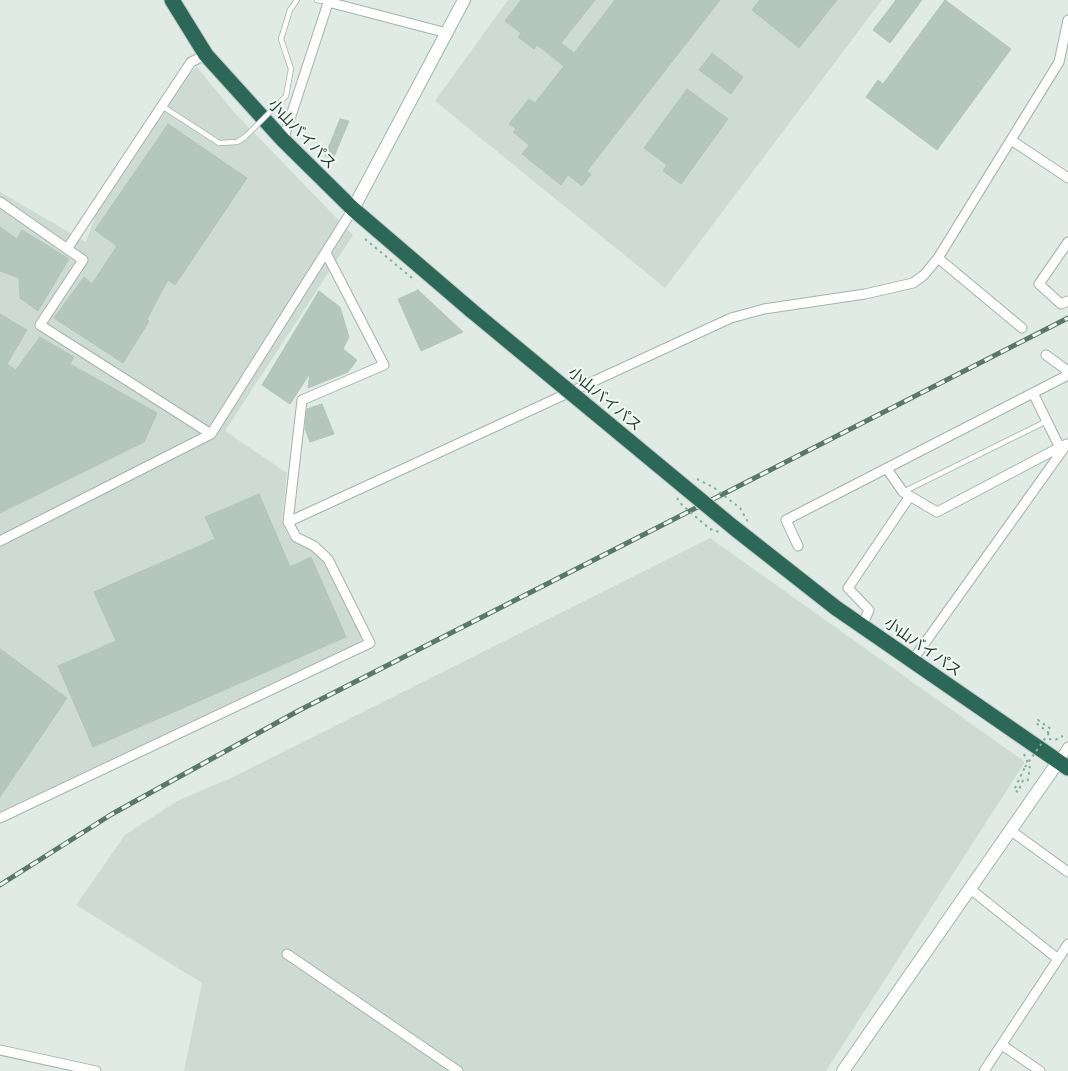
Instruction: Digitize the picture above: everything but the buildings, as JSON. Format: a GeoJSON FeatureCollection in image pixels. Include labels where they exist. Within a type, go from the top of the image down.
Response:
{"type":"FeatureCollection","features":[{"type":"Feature","properties":{"kind":"highway","name":"小山バイパス"},"geometry":{"type":"LineString","coordinates":[[172,0],[206,54],[283,140],[353,209],[472,311],[733,527],[836,608],[1063,765]]}},
{"type":"Feature","properties":{"kind":"street"},"geometry":{"type":"LineString","coordinates":[[0,541],[211,434],[353,209],[464,0]]}},
{"type":"Feature","properties":{"kind":"street"},"geometry":{"type":"LineString","coordinates":[[283,140],[328,1],[446,33]]}},
{"type":"Feature","properties":{"kind":"street"},"geometry":{"type":"LineString","coordinates":[[288,522],[731,318],[790,304],[898,288],[924,275],[938,258],[1059,62],[1068,20]]}},
{"type":"Feature","properties":{"kind":"street"},"geometry":{"type":"LineString","coordinates":[[67,249],[191,62],[206,54]]}},
{"type":"Feature","properties":{"kind":"street"},"geometry":{"type":"LineString","coordinates":[[1011,140],[1067,175]]}},
{"type":"Feature","properties":{"kind":"street"},"geometry":{"type":"LineString","coordinates":[[0,202],[83,260],[40,324],[211,434]]}},
{"type":"Feature","properties":{"kind":"street"},"geometry":{"type":"LineString","coordinates":[[1068,242],[1039,284],[1061,304],[1068,300]]}},
{"type":"Feature","properties":{"kind":"street"},"geometry":{"type":"LineString","coordinates":[[0,818],[370,642],[328,559],[318,549],[296,536],[288,522],[302,400],[384,365],[326,253]]}},
{"type":"Feature","properties":{"kind":"street"},"geometry":{"type":"LineString","coordinates":[[938,258],[1022,328]]}},
{"type":"Feature","properties":{"kind":"street"},"geometry":{"type":"LineString","coordinates":[[1046,355],[1068,371]]}},
{"type":"Feature","properties":{"kind":"street"},"geometry":{"type":"LineString","coordinates":[[798,546],[786,520],[1068,375]]}},
{"type":"Feature","properties":{"kind":"street"},"geometry":{"type":"LineString","coordinates":[[1033,393],[1047,422],[1065,445]]}},
{"type":"Feature","properties":{"kind":"street"},"geometry":{"type":"LineString","coordinates":[[888,469],[906,494],[937,512],[1065,445]]}},
{"type":"Feature","properties":{"kind":"street"},"geometry":{"type":"LineString","coordinates":[[912,661],[1065,445]]}},
{"type":"Feature","properties":{"kind":"street"},"geometry":{"type":"LineString","coordinates":[[862,626],[869,610],[848,588],[906,494]]}},
{"type":"Feature","properties":{"kind":"street"},"geometry":{"type":"LineString","coordinates":[[843,1071],[1010,830],[1063,765],[1068,747]]}},
{"type":"Feature","properties":{"kind":"street"},"geometry":{"type":"LineString","coordinates":[[1010,830],[1068,872]]}},
{"type":"Feature","properties":{"kind":"street"},"geometry":{"type":"LineString","coordinates":[[969,888],[1058,959]]}},
{"type":"Feature","properties":{"kind":"street"},"geometry":{"type":"LineString","coordinates":[[984,1071],[1068,944]]}},
{"type":"Feature","properties":{"kind":"street"},"geometry":{"type":"LineString","coordinates":[[287,954],[458,1071]]}},
{"type":"Feature","properties":{"kind":"street"},"geometry":{"type":"LineString","coordinates":[[1002,1045],[1040,1071]]}},
{"type":"Feature","properties":{"kind":"street"},"geometry":{"type":"LineString","coordinates":[[0,1050],[96,1071]]}},
{"type":"Feature","properties":{"kind":"lane"},"geometry":{"type":"LineString","coordinates":[[162,106],[219,143],[237,142],[244,137],[286,96],[291,69],[281,39],[290,10],[297,0]]}},
{"type":"Feature","properties":{"kind":"lane"},"geometry":{"type":"LineString","coordinates":[[317,0],[328,1]]}},
{"type":"Feature","properties":{"kind":"lane"},"geometry":{"type":"LineString","coordinates":[[906,494],[1047,422]]}},
{"type":"Feature","properties":{"kind":"path"},"geometry":{"type":"LineString","coordinates":[[1023,780],[1018,792],[1014,790],[1025,767],[1049,732],[1036,723],[1038,720],[1051,729]]}},
{"type":"Feature","properties":{"kind":"path"},"geometry":{"type":"LineString","coordinates":[[1022,752],[1030,768],[1027,786]]}},
{"type":"Feature","properties":{"kind":"shaded area"},"geometry":{"type":"Polygon","coordinates":[[[508,0],[882,0],[665,288],[435,101],[508,0]]]}},
{"type":"Feature","properties":{"kind":"shaded area"},"geometry":{"type":"Polygon","coordinates":[[[197,67],[233,111],[353,235],[225,431],[287,473],[282,519],[285,530],[291,540],[312,550],[321,558],[361,634],[361,641],[0,813],[0,192],[86,242],[98,208],[189,74],[197,67]]]}},
{"type":"Feature","properties":{"kind":"shaded area"},"geometry":{"type":"Polygon","coordinates":[[[710,538],[1025,762],[826,1071],[184,1071],[202,983],[76,905],[125,835],[177,801],[231,778],[710,538]]]}},
{"type":"Feature","properties":{"kind":"railway"},"geometry":{"type":"LineString","coordinates":[[0,885],[112,814],[298,711],[1068,318]]}}]}
